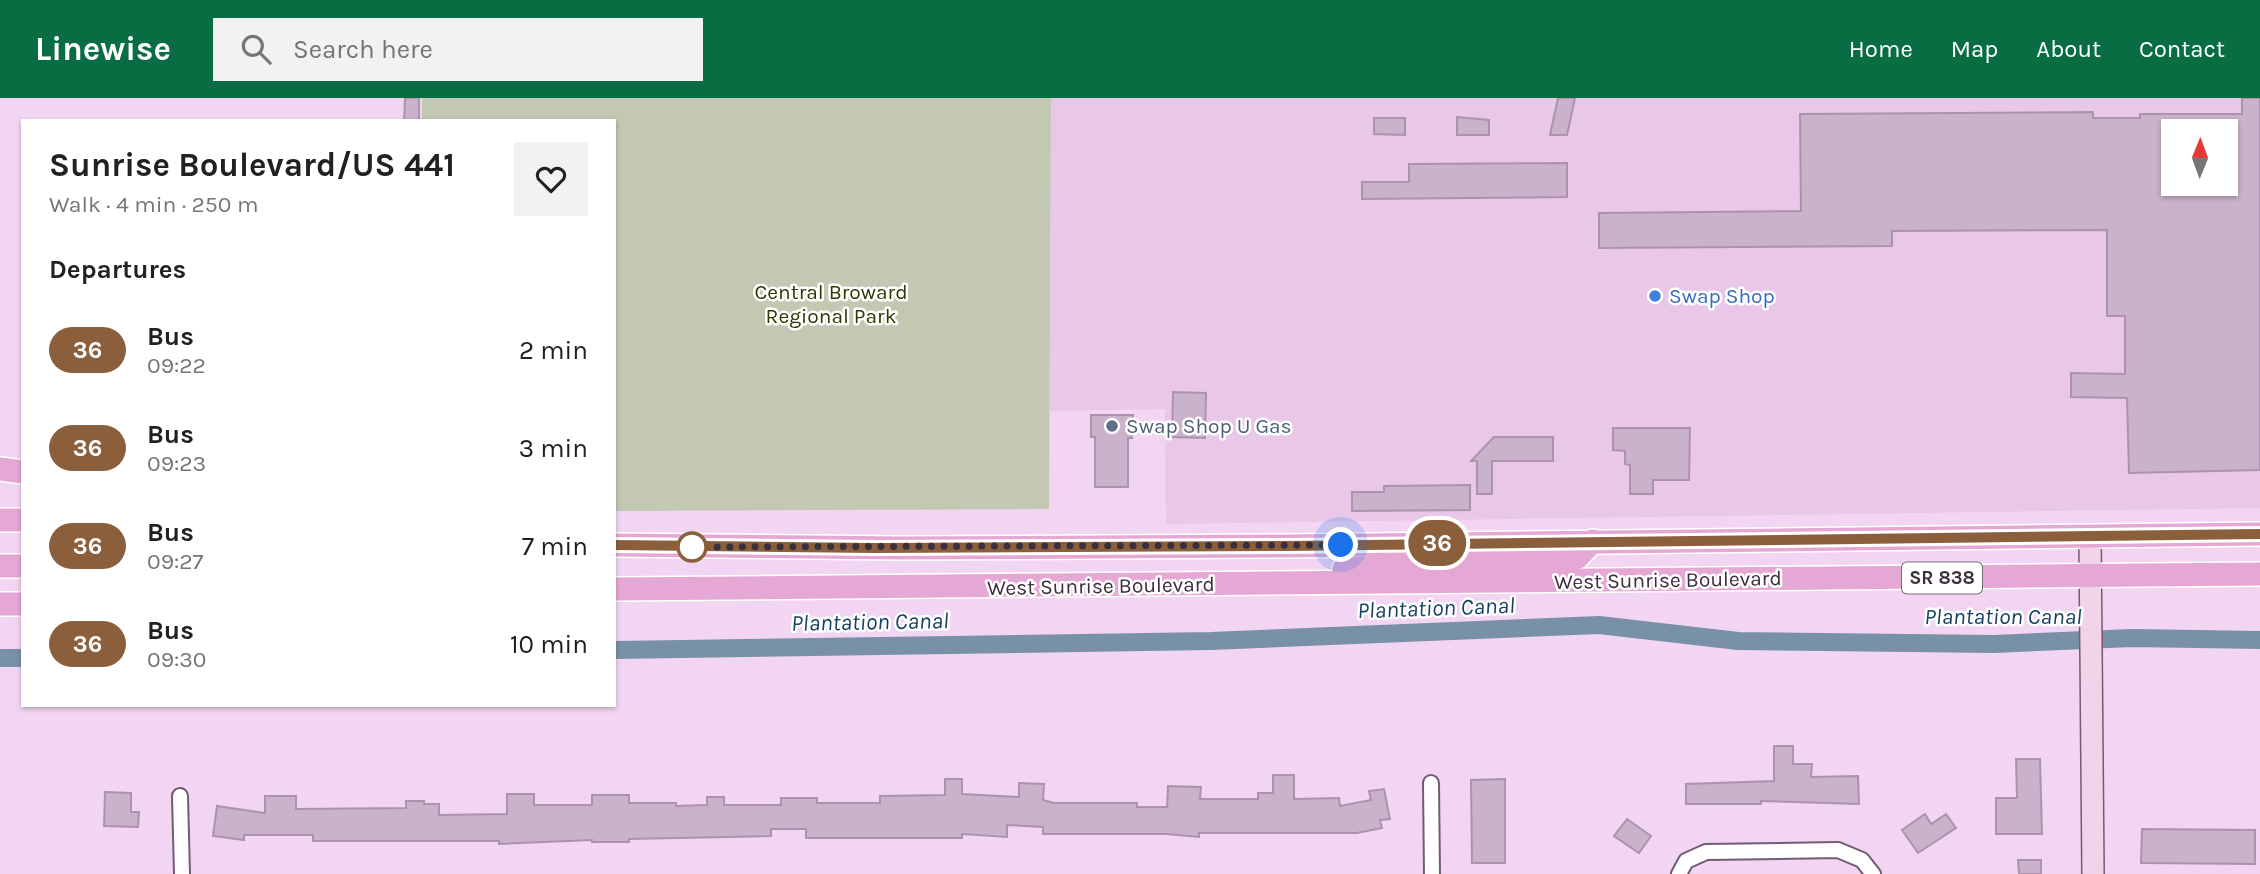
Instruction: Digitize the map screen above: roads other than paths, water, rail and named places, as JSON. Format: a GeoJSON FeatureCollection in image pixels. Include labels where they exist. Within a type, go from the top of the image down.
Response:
{"type":"FeatureCollection","features":[{"type":"Feature","properties":{"kind":"main road"},"geometry":{"type":"LineString","coordinates":[[0,469],[21,472]]}},
{"type":"Feature","properties":{"kind":"main road"},"geometry":{"type":"LineString","coordinates":[[0,520],[21,520]]}},
{"type":"Feature","properties":{"kind":"main road","name":"West Sunrise Boulevard"},"geometry":{"type":"LineString","coordinates":[[616,545],[901,548],[2260,534]]}},
{"type":"Feature","properties":{"kind":"main road"},"geometry":{"type":"LineString","coordinates":[[1298,584],[1321,570],[1568,561],[1578,557],[1593,541]]}},
{"type":"Feature","properties":{"kind":"main road"},"geometry":{"type":"LineString","coordinates":[[0,566],[21,566]]}},
{"type":"Feature","properties":{"kind":"main road","name":"West Sunrise Boulevard"},"geometry":{"type":"LineString","coordinates":[[616,589],[2260,574]]}},
{"type":"Feature","properties":{"kind":"main road"},"geometry":{"type":"LineString","coordinates":[[0,604],[21,604]]}},
{"type":"Feature","properties":{"kind":"street"},"geometry":{"type":"LineString","coordinates":[[2090,536],[2093,874]]}},
{"type":"Feature","properties":{"kind":"street"},"geometry":{"type":"LineString","coordinates":[[1431,783],[1432,874]]}},
{"type":"Feature","properties":{"kind":"street"},"geometry":{"type":"LineString","coordinates":[[180,796],[182,874]]}},
{"type":"Feature","properties":{"kind":"street"},"geometry":{"type":"LineString","coordinates":[[1682,868],[1706,852],[1838,850],[1862,860],[1873,874]]}},
{"type":"Feature","properties":{"kind":"waterway","name":"Plantation Canal"},"geometry":{"type":"LineString","coordinates":[[616,650],[1211,641],[1599,625],[1738,641],[1994,644],[2132,638],[2260,640]]}},
{"type":"Feature","properties":{"kind":"waterway","name":"Plantation Canal"},"geometry":{"type":"LineString","coordinates":[[0,658],[21,658]]}},
{"type":"Feature","properties":{"kind":"place","name":"Swap Shop"},"geometry":{"type":"Point","coordinates":[1655,296]}},
{"type":"Feature","properties":{"kind":"place","name":"Swap Shop U Gas"},"geometry":{"type":"Point","coordinates":[1112,426]}},
{"type":"Feature","properties":{"kind":"park label","name":"Central Broward Regional Park"},"geometry":{"type":"Point","coordinates":[831,304]}}]}
